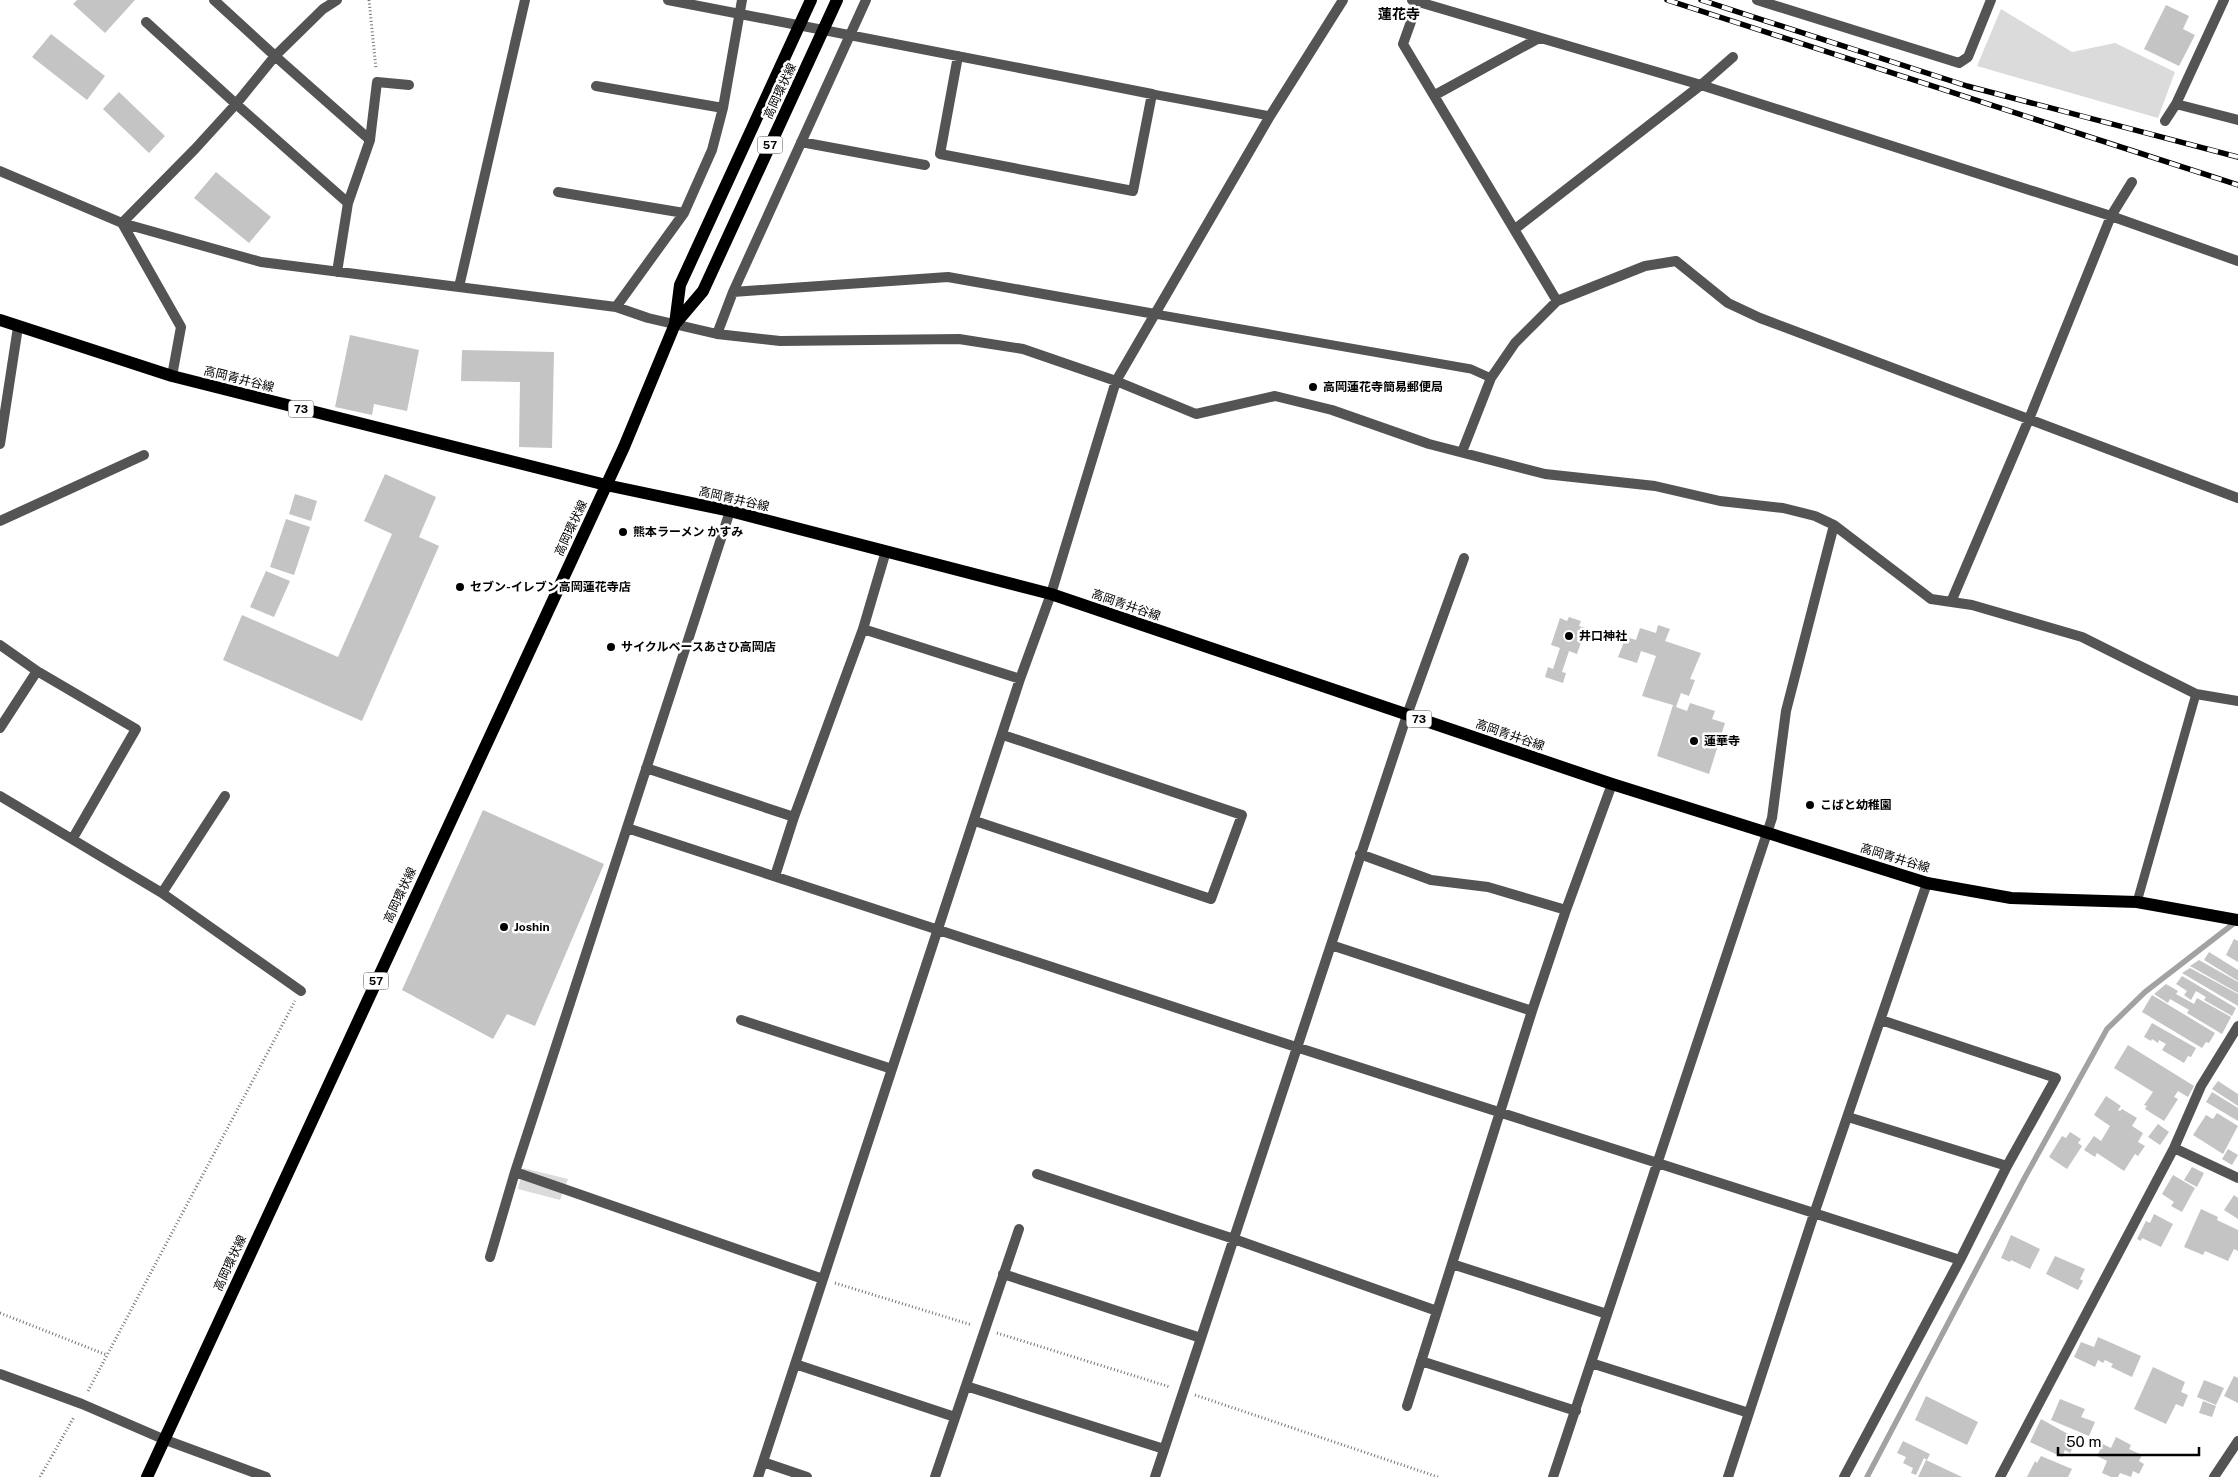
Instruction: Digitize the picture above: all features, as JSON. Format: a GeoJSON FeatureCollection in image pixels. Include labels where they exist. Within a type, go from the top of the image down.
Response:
{"type":"FeatureCollection","features":[{"type":"Feature","properties":{"kind":"main road","name":"高岡環状線"},"geometry":{"type":"LineString","coordinates":[[147,1477],[624,447],[674,324],[680,285],[811,0]]}},
{"type":"Feature","properties":{"kind":"main road","name":"高岡環状線"},"geometry":{"type":"LineString","coordinates":[[674,324],[703,291],[837,0]]}},
{"type":"Feature","properties":{"kind":"main road","name":"高岡青井谷線"},"geometry":{"type":"LineString","coordinates":[[0,320],[172,376],[606,486],[730,512],[1051,594],[1612,784],[1927,883],[2011,898],[2137,902],[2238,920]]}},
{"type":"Feature","properties":{"kind":"street"},"geometry":{"type":"LineString","coordinates":[[214,0],[370,140]]}},
{"type":"Feature","properties":{"kind":"street"},"geometry":{"type":"LineString","coordinates":[[122,223],[195,149],[236,104],[275,56],[323,9],[337,0]]}},
{"type":"Feature","properties":{"kind":"street"},"geometry":{"type":"LineString","coordinates":[[459,287],[525,0]]}},
{"type":"Feature","properties":{"kind":"street"},"geometry":{"type":"LineString","coordinates":[[668,0],[850,35],[958,56],[1152,94],[1132,191],[940,154],[958,56]]}},
{"type":"Feature","properties":{"kind":"street"},"geometry":{"type":"LineString","coordinates":[[616,307],[684,214],[712,150],[723,108],[742,0]]}},
{"type":"Feature","properties":{"kind":"street"},"geometry":{"type":"LineString","coordinates":[[717,334],[733,292],[866,0]]}},
{"type":"Feature","properties":{"kind":"street"},"geometry":{"type":"LineString","coordinates":[[758,1477],[1003,736],[1020,679],[1051,594],[1116,381],[1270,116],[1343,0]]}},
{"type":"Feature","properties":{"kind":"street"},"geometry":{"type":"LineString","coordinates":[[1758,0],[1959,63],[1968,57],[1991,0]]}},
{"type":"Feature","properties":{"kind":"street"},"geometry":{"type":"LineString","coordinates":[[2165,121],[2176,104],[2224,0]]}},
{"type":"Feature","properties":{"kind":"street"},"geometry":{"type":"LineString","coordinates":[[1557,300],[1403,44],[1415,1],[1701,85],[2110,216],[2238,261]]}},
{"type":"Feature","properties":{"kind":"street"},"geometry":{"type":"LineString","coordinates":[[146,22],[348,203]]}},
{"type":"Feature","properties":{"kind":"street"},"geometry":{"type":"LineString","coordinates":[[1435,95],[1539,38]]}},
{"type":"Feature","properties":{"kind":"street"},"geometry":{"type":"LineString","coordinates":[[1515,229],[1701,85],[1733,57]]}},
{"type":"Feature","properties":{"kind":"street"},"geometry":{"type":"LineString","coordinates":[[337,272],[348,203],[370,140],[377,82],[409,85]]}},
{"type":"Feature","properties":{"kind":"street"},"geometry":{"type":"LineString","coordinates":[[596,86],[723,108]]}},
{"type":"Feature","properties":{"kind":"street"},"geometry":{"type":"LineString","coordinates":[[2176,104],[2238,120]]}},
{"type":"Feature","properties":{"kind":"street"},"geometry":{"type":"LineString","coordinates":[[801,142],[925,165]]}},
{"type":"Feature","properties":{"kind":"street"},"geometry":{"type":"LineString","coordinates":[[0,171],[122,223],[261,262],[616,307],[648,318],[717,334],[780,341],[959,339],[1023,349],[1116,381],[1196,414],[1275,396],[1332,410],[1429,444],[1545,474],[1655,486],[1720,501],[1782,508],[1815,516],[1834,525],[1931,599],[1972,606],[2082,637],[2196,694],[2238,701]]}},
{"type":"Feature","properties":{"kind":"street"},"geometry":{"type":"LineString","coordinates":[[1951,602],[2029,419],[2110,216],[2132,182]]}},
{"type":"Feature","properties":{"kind":"street"},"geometry":{"type":"LineString","coordinates":[[558,192],[684,214]]}},
{"type":"Feature","properties":{"kind":"street"},"geometry":{"type":"LineString","coordinates":[[122,223],[181,327],[172,376]]}},
{"type":"Feature","properties":{"kind":"street"},"geometry":{"type":"LineString","coordinates":[[1462,452],[1490,378],[1515,343],[1557,300],[1646,266],[1676,261],[1728,303],[1760,318],[2238,498]]}},
{"type":"Feature","properties":{"kind":"street"},"geometry":{"type":"LineString","coordinates":[[733,292],[948,277],[1155,314]]}},
{"type":"Feature","properties":{"kind":"street"},"geometry":{"type":"LineString","coordinates":[[0,444],[2,413],[18,327]]}},
{"type":"Feature","properties":{"kind":"street"},"geometry":{"type":"LineString","coordinates":[[0,521],[144,455]]}},
{"type":"Feature","properties":{"kind":"street"},"geometry":{"type":"LineString","coordinates":[[490,1257],[515,1172],[730,512]]}},
{"type":"Feature","properties":{"kind":"street"},"geometry":{"type":"LineString","coordinates":[[1553,1477],[1772,818],[1786,711],[1834,525]]}},
{"type":"Feature","properties":{"kind":"street"},"geometry":{"type":"LineString","coordinates":[[775,876],[794,817],[864,629],[886,551]]}},
{"type":"Feature","properties":{"kind":"street"},"geometry":{"type":"LineString","coordinates":[[1155,1477],[1360,854],[1407,715],[1464,558]]}},
{"type":"Feature","properties":{"kind":"street"},"geometry":{"type":"LineString","coordinates":[[864,629],[1020,679]]}},
{"type":"Feature","properties":{"kind":"street"},"geometry":{"type":"LineString","coordinates":[[0,646],[37,671],[136,730],[72,838]]}},
{"type":"Feature","properties":{"kind":"street"},"geometry":{"type":"LineString","coordinates":[[0,728],[37,671]]}},
{"type":"Feature","properties":{"kind":"street"},"geometry":{"type":"LineString","coordinates":[[975,820],[1211,899],[1242,815],[1003,736]]}},
{"type":"Feature","properties":{"kind":"street"},"geometry":{"type":"LineString","coordinates":[[646,768],[794,817]]}},
{"type":"Feature","properties":{"kind":"street"},"geometry":{"type":"LineString","coordinates":[[1406,1406],[1502,1112],[1532,1011],[1566,910],[1612,784]]}},
{"type":"Feature","properties":{"kind":"street"},"geometry":{"type":"LineString","coordinates":[[0,796],[162,893],[300,991]]}},
{"type":"Feature","properties":{"kind":"street"},"geometry":{"type":"LineString","coordinates":[[162,893],[225,796]]}},
{"type":"Feature","properties":{"kind":"street"},"geometry":{"type":"LineString","coordinates":[[627,828],[1296,1047],[1960,1260]]}},
{"type":"Feature","properties":{"kind":"street"},"geometry":{"type":"LineString","coordinates":[[1360,854],[1432,880],[1488,887],[1566,910]]}},
{"type":"Feature","properties":{"kind":"street"},"geometry":{"type":"LineString","coordinates":[[1728,1477],[1814,1214],[1927,883]]}},
{"type":"Feature","properties":{"kind":"street"},"geometry":{"type":"LineString","coordinates":[[1331,945],[1532,1011]]}},
{"type":"Feature","properties":{"kind":"street"},"geometry":{"type":"LineString","coordinates":[[741,1020],[892,1069]]}},
{"type":"Feature","properties":{"kind":"street"},"geometry":{"type":"LineString","coordinates":[[1844,1477],[1960,1260],[2007,1166],[2056,1078],[1881,1020]]}},
{"type":"Feature","properties":{"kind":"street"},"geometry":{"type":"LineString","coordinates":[[2000,1477],[2174,1148],[2202,1086],[2238,1026]]}},
{"type":"Feature","properties":{"kind":"street"},"geometry":{"type":"LineString","coordinates":[[1848,1117],[2007,1166]]}},
{"type":"Feature","properties":{"kind":"street"},"geometry":{"type":"LineString","coordinates":[[2174,1148],[2238,1178]]}},
{"type":"Feature","properties":{"kind":"street"},"geometry":{"type":"LineString","coordinates":[[515,1172],[823,1279]]}},
{"type":"Feature","properties":{"kind":"street"},"geometry":{"type":"LineString","coordinates":[[1037,1174],[1234,1239],[1437,1311]]}},
{"type":"Feature","properties":{"kind":"street"},"geometry":{"type":"LineString","coordinates":[[935,1477],[1019,1228]]}},
{"type":"Feature","properties":{"kind":"street"},"geometry":{"type":"LineString","coordinates":[[1452,1264],[1607,1314]]}},
{"type":"Feature","properties":{"kind":"street"},"geometry":{"type":"LineString","coordinates":[[1003,1274],[1201,1338]]}},
{"type":"Feature","properties":{"kind":"street"},"geometry":{"type":"LineString","coordinates":[[1421,1361],[1576,1411]]}},
{"type":"Feature","properties":{"kind":"street"},"geometry":{"type":"LineString","coordinates":[[1591,1363],[1749,1413]]}},
{"type":"Feature","properties":{"kind":"street"},"geometry":{"type":"LineString","coordinates":[[795,1364],[955,1417]]}},
{"type":"Feature","properties":{"kind":"street"},"geometry":{"type":"LineString","coordinates":[[0,1374],[82,1404],[163,1439],[266,1477]]}},
{"type":"Feature","properties":{"kind":"street"},"geometry":{"type":"LineString","coordinates":[[966,1386],[1164,1449]]}},
{"type":"Feature","properties":{"kind":"street"},"geometry":{"type":"LineString","coordinates":[[2214,1477],[2238,1441]]}},
{"type":"Feature","properties":{"kind":"street"},"geometry":{"type":"LineString","coordinates":[[763,1462],[807,1477]]}},
{"type":"Feature","properties":{"kind":"lane"},"geometry":{"type":"LineString","coordinates":[[1152,94],[1270,116]]}},
{"type":"Feature","properties":{"kind":"lane"},"geometry":{"type":"LineString","coordinates":[[1155,314],[1471,369],[1490,378]]}},
{"type":"Feature","properties":{"kind":"lane"},"geometry":{"type":"LineString","coordinates":[[2137,902],[2196,694]]}},
{"type":"Feature","properties":{"kind":"path"},"geometry":{"type":"LineString","coordinates":[[369,0],[377,82]]}},
{"type":"Feature","properties":{"kind":"path"},"geometry":{"type":"LineString","coordinates":[[40,1477],[82,1404],[300,991]]}},
{"type":"Feature","properties":{"kind":"path"},"geometry":{"type":"LineString","coordinates":[[823,1279],[1183,1391],[1438,1477]]}},
{"type":"Feature","properties":{"kind":"path"},"geometry":{"type":"LineString","coordinates":[[0,1313],[107,1355]]}},
{"type":"Feature","properties":{"kind":"shaded area"},"geometry":{"type":"Polygon","coordinates":[[[2001,9],[2072,52],[2115,43],[2175,72],[2158,118],[1977,66],[2001,9]]]}},
{"type":"Feature","properties":{"kind":"shaded area"},"geometry":{"type":"Polygon","coordinates":[[[523,1168],[568,1179],[560,1200],[518,1189],[523,1168]]]}},
{"type":"Feature","properties":{"kind":"building"},"geometry":{"type":"Polygon","coordinates":[[[77,0],[135,0],[105,33],[73,4],[77,0]]]}},
{"type":"Feature","properties":{"kind":"building"},"geometry":{"type":"Polygon","coordinates":[[[2166,5],[2189,16],[2183,29],[2195,35],[2179,66],[2144,49],[2166,5]]]}},
{"type":"Feature","properties":{"kind":"building"},"geometry":{"type":"Polygon","coordinates":[[[51,34],[105,76],[87,100],[32,57],[51,34]]]}},
{"type":"Feature","properties":{"kind":"building"},"geometry":{"type":"Polygon","coordinates":[[[119,92],[165,136],[149,153],[103,109],[119,92]]]}},
{"type":"Feature","properties":{"kind":"building"},"geometry":{"type":"Polygon","coordinates":[[[216,172],[271,217],[249,243],[194,198],[216,172]]]}},
{"type":"Feature","properties":{"kind":"building"},"geometry":{"type":"Polygon","coordinates":[[[350,335],[419,350],[407,411],[374,404],[372,415],[335,407],[350,335]]]}},
{"type":"Feature","properties":{"kind":"building"},"geometry":{"type":"Polygon","coordinates":[[[462,350],[554,352],[552,448],[519,447],[520,382],[461,381],[462,350]]]}},
{"type":"Feature","properties":{"kind":"building"},"geometry":{"type":"Polygon","coordinates":[[[385,474],[436,497],[419,537],[439,546],[362,721],[223,660],[242,615],[338,657],[392,534],[364,521],[385,474]]]}},
{"type":"Feature","properties":{"kind":"building"},"geometry":{"type":"Polygon","coordinates":[[[295,494],[317,501],[311,521],[289,514],[295,494]]]}},
{"type":"Feature","properties":{"kind":"building"},"geometry":{"type":"Polygon","coordinates":[[[286,519],[310,527],[294,575],[270,567],[286,519]]]}},
{"type":"Feature","properties":{"kind":"building"},"geometry":{"type":"Polygon","coordinates":[[[266,571],[290,581],[274,617],[250,607],[266,571]]]}},
{"type":"Feature","properties":{"kind":"building"},"geometry":{"type":"Polygon","coordinates":[[[1569,617],[1581,621],[1579,626],[1586,628],[1577,654],[1569,651],[1562,672],[1566,673],[1563,683],[1545,677],[1548,667],[1553,669],[1560,648],[1551,645],[1560,618],[1567,621],[1569,617]]]}},
{"type":"Feature","properties":{"kind":"building"},"geometry":{"type":"Polygon","coordinates":[[[1658,625],[1670,629],[1665,641],[1701,653],[1690,679],[1695,680],[1689,696],[1681,693],[1676,707],[1687,711],[1690,703],[1715,711],[1712,719],[1725,723],[1709,774],[1657,756],[1673,705],[1642,696],[1656,656],[1641,651],[1637,663],[1618,657],[1626,637],[1636,640],[1640,628],[1656,633],[1658,625]]]}},
{"type":"Feature","properties":{"kind":"building","name":"Joshin"},"geometry":{"type":"Polygon","coordinates":[[[483,810],[604,864],[535,1026],[507,1014],[493,1039],[402,990],[483,810]]]}},
{"type":"Feature","properties":{"kind":"building"},"geometry":{"type":"Polygon","coordinates":[[[2234,939],[2238,941],[2238,962],[2226,955],[2234,939]]]}},
{"type":"Feature","properties":{"kind":"building"},"geometry":{"type":"Polygon","coordinates":[[[2209,952],[2238,970],[2238,981],[2204,960],[2209,952]]]}},
{"type":"Feature","properties":{"kind":"building"},"geometry":{"type":"Polygon","coordinates":[[[2199,960],[2238,982],[2238,993],[2190,966],[2199,960]]]}},
{"type":"Feature","properties":{"kind":"building"},"geometry":{"type":"Polygon","coordinates":[[[2190,968],[2238,994],[2238,1006],[2182,973],[2190,968]]]}},
{"type":"Feature","properties":{"kind":"building"},"geometry":{"type":"Polygon","coordinates":[[[2182,976],[2236,1008],[2232,1016],[2204,1000],[2206,997],[2196,991],[2191,1000],[2184,995],[2187,991],[2176,984],[2182,976]]]}},
{"type":"Feature","properties":{"kind":"building"},"geometry":{"type":"Polygon","coordinates":[[[2166,984],[2178,991],[2176,994],[2194,1004],[2197,998],[2231,1017],[2222,1034],[2187,1013],[2189,1010],[2170,999],[2168,1003],[2154,994],[2166,984]]]}},
{"type":"Feature","properties":{"kind":"building"},"geometry":{"type":"Polygon","coordinates":[[[2152,995],[2215,1033],[2209,1043],[2206,1042],[2202,1048],[2142,1012],[2152,995]]]}},
{"type":"Feature","properties":{"kind":"building"},"geometry":{"type":"Polygon","coordinates":[[[2152,1023],[2196,1048],[2191,1057],[2188,1056],[2184,1063],[2162,1050],[2166,1044],[2159,1040],[2158,1043],[2152,1039],[2151,1041],[2144,1037],[2152,1023]]]}},
{"type":"Feature","properties":{"kind":"building"},"geometry":{"type":"Polygon","coordinates":[[[2128,1045],[2194,1086],[2188,1097],[2178,1091],[2174,1097],[2178,1099],[2164,1121],[2145,1109],[2147,1106],[2144,1105],[2153,1092],[2114,1068],[2128,1045]]]}},
{"type":"Feature","properties":{"kind":"building"},"geometry":{"type":"Polygon","coordinates":[[[2218,1081],[2238,1094],[2238,1106],[2212,1089],[2218,1081]]]}},
{"type":"Feature","properties":{"kind":"building"},"geometry":{"type":"Polygon","coordinates":[[[2212,1092],[2238,1108],[2238,1121],[2206,1102],[2212,1092]]]}},
{"type":"Feature","properties":{"kind":"building"},"geometry":{"type":"Polygon","coordinates":[[[2106,1096],[2121,1106],[2118,1110],[2122,1109],[2137,1118],[2132,1126],[2143,1133],[2138,1142],[2145,1146],[2138,1156],[2135,1154],[2124,1171],[2097,1153],[2095,1157],[2084,1150],[2094,1136],[2101,1141],[2110,1126],[2094,1115],[2106,1096]]]}},
{"type":"Feature","properties":{"kind":"building"},"geometry":{"type":"Polygon","coordinates":[[[2217,1113],[2238,1126],[2223,1154],[2193,1135],[2206,1115],[2213,1119],[2217,1113]]]}},
{"type":"Feature","properties":{"kind":"building"},"geometry":{"type":"Polygon","coordinates":[[[2158,1124],[2169,1132],[2160,1145],[2148,1137],[2158,1124]]]}},
{"type":"Feature","properties":{"kind":"building"},"geometry":{"type":"Polygon","coordinates":[[[2070,1132],[2081,1139],[2078,1143],[2082,1146],[2067,1169],[2049,1157],[2062,1136],[2066,1138],[2070,1132]]]}},
{"type":"Feature","properties":{"kind":"building"},"geometry":{"type":"Polygon","coordinates":[[[2228,1149],[2238,1155],[2232,1165],[2222,1159],[2228,1149]]]}},
{"type":"Feature","properties":{"kind":"building"},"geometry":{"type":"Polygon","coordinates":[[[2192,1167],[2204,1173],[2197,1187],[2184,1180],[2192,1167]]]}},
{"type":"Feature","properties":{"kind":"building"},"geometry":{"type":"Polygon","coordinates":[[[2173,1175],[2195,1188],[2182,1212],[2171,1206],[2174,1202],[2162,1194],[2173,1175]]]}},
{"type":"Feature","properties":{"kind":"building"},"geometry":{"type":"Polygon","coordinates":[[[2234,1195],[2238,1198],[2238,1219],[2224,1210],[2234,1195]]]}},
{"type":"Feature","properties":{"kind":"building"},"geometry":{"type":"Polygon","coordinates":[[[2201,1209],[2218,1217],[2217,1220],[2238,1230],[2238,1251],[2234,1249],[2228,1261],[2205,1251],[2203,1255],[2184,1247],[2201,1209]]]}},
{"type":"Feature","properties":{"kind":"building"},"geometry":{"type":"Polygon","coordinates":[[[2154,1214],[2173,1224],[2161,1247],[2142,1238],[2141,1241],[2137,1239],[2146,1221],[2150,1223],[2154,1214]]]}},
{"type":"Feature","properties":{"kind":"building"},"geometry":{"type":"Polygon","coordinates":[[[2011,1235],[2040,1249],[2030,1269],[2011,1260],[2010,1262],[2001,1258],[2011,1235]]]}},
{"type":"Feature","properties":{"kind":"building"},"geometry":{"type":"Polygon","coordinates":[[[2055,1256],[2085,1269],[2080,1279],[2083,1281],[2078,1290],[2046,1274],[2055,1256]]]}},
{"type":"Feature","properties":{"kind":"building"},"geometry":{"type":"Polygon","coordinates":[[[2098,1337],[2141,1356],[2132,1377],[2111,1367],[2113,1364],[2105,1360],[2103,1363],[2098,1360],[2095,1367],[2074,1357],[2081,1342],[2094,1347],[2098,1337]]]}},
{"type":"Feature","properties":{"kind":"building"},"geometry":{"type":"Polygon","coordinates":[[[2153,1367],[2185,1382],[2181,1392],[2188,1395],[2183,1407],[2176,1404],[2166,1424],[2134,1409],[2153,1367]]]}},
{"type":"Feature","properties":{"kind":"building"},"geometry":{"type":"Polygon","coordinates":[[[2234,1376],[2238,1378],[2238,1403],[2224,1396],[2234,1376]]]}},
{"type":"Feature","properties":{"kind":"building"},"geometry":{"type":"Polygon","coordinates":[[[2204,1380],[2224,1388],[2216,1405],[2197,1397],[2204,1380]]]}},
{"type":"Feature","properties":{"kind":"building"},"geometry":{"type":"Polygon","coordinates":[[[1926,1396],[1978,1422],[1967,1445],[1915,1420],[1926,1396]]]}},
{"type":"Feature","properties":{"kind":"building"},"geometry":{"type":"Polygon","coordinates":[[[2060,1399],[2085,1409],[2081,1417],[2095,1422],[2089,1436],[2051,1420],[2060,1399]]]}},
{"type":"Feature","properties":{"kind":"building"},"geometry":{"type":"Polygon","coordinates":[[[2203,1401],[2216,1406],[2212,1417],[2199,1413],[2203,1401]]]}},
{"type":"Feature","properties":{"kind":"building"},"geometry":{"type":"Polygon","coordinates":[[[2041,1419],[2077,1439],[2070,1453],[2065,1450],[2062,1457],[2030,1442],[2041,1419]]]}},
{"type":"Feature","properties":{"kind":"building"},"geometry":{"type":"Polygon","coordinates":[[[2116,1437],[2131,1445],[2129,1449],[2142,1455],[2139,1461],[2144,1464],[2139,1474],[2133,1471],[2131,1477],[2120,1473],[2118,1477],[2111,1477],[2102,1473],[2107,1461],[2097,1456],[2103,1444],[2111,1448],[2116,1437]]]}},
{"type":"Feature","properties":{"kind":"building"},"geometry":{"type":"Polygon","coordinates":[[[1903,1441],[1930,1454],[1927,1460],[1924,1458],[1916,1475],[1911,1473],[1913,1468],[1903,1463],[1906,1457],[1897,1453],[1903,1441]]]}},
{"type":"Feature","properties":{"kind":"building"},"geometry":{"type":"Polygon","coordinates":[[[2041,1456],[2072,1469],[2068,1477],[2027,1477],[2035,1461],[2037,1463],[2041,1456]]]}},
{"type":"Feature","properties":{"kind":"building"},"geometry":{"type":"Polygon","coordinates":[[[1926,1460],[1962,1477],[1918,1477],[1926,1460]]]}},
{"type":"Feature","properties":{"kind":"waterway"},"geometry":{"type":"LineString","coordinates":[[1867,1477],[2024,1179],[2107,1029],[2145,992],[2237,921]]}},
{"type":"Feature","properties":{"kind":"railway"},"geometry":{"type":"LineString","coordinates":[[1667,0],[2238,185]]}},
{"type":"Feature","properties":{"kind":"railway"},"geometry":{"type":"LineString","coordinates":[[1701,0],[1967,86],[2238,157]]}},
{"type":"Feature","properties":{"kind":"place","name":"高岡蓮花寺簡易郵便局"},"geometry":{"type":"Point","coordinates":[1313,387]}},
{"type":"Feature","properties":{"kind":"place","name":"熊本ラーメン かすみ"},"geometry":{"type":"Point","coordinates":[623,532]}},
{"type":"Feature","properties":{"kind":"place","name":"セブン-イレブン高岡蓮花寺店"},"geometry":{"type":"Point","coordinates":[460,587]}},
{"type":"Feature","properties":{"kind":"place","name":"井口神社"},"geometry":{"type":"Point","coordinates":[1569,636]}},
{"type":"Feature","properties":{"kind":"place","name":"サイクルベースあさひ高岡店"},"geometry":{"type":"Point","coordinates":[611,647]}},
{"type":"Feature","properties":{"kind":"place","name":"蓮華寺"},"geometry":{"type":"Point","coordinates":[1694,741]}},
{"type":"Feature","properties":{"kind":"place","name":"こばと幼稚園"},"geometry":{"type":"Point","coordinates":[1810,805]}},
{"type":"Feature","properties":{"kind":"place","name":"Joshin"},"geometry":{"type":"Point","coordinates":[504,927]}},
{"type":"Feature","properties":{"kind":"district","name":"蓮花寺"},"geometry":{"type":"Point","coordinates":[1399,14]}}]}
